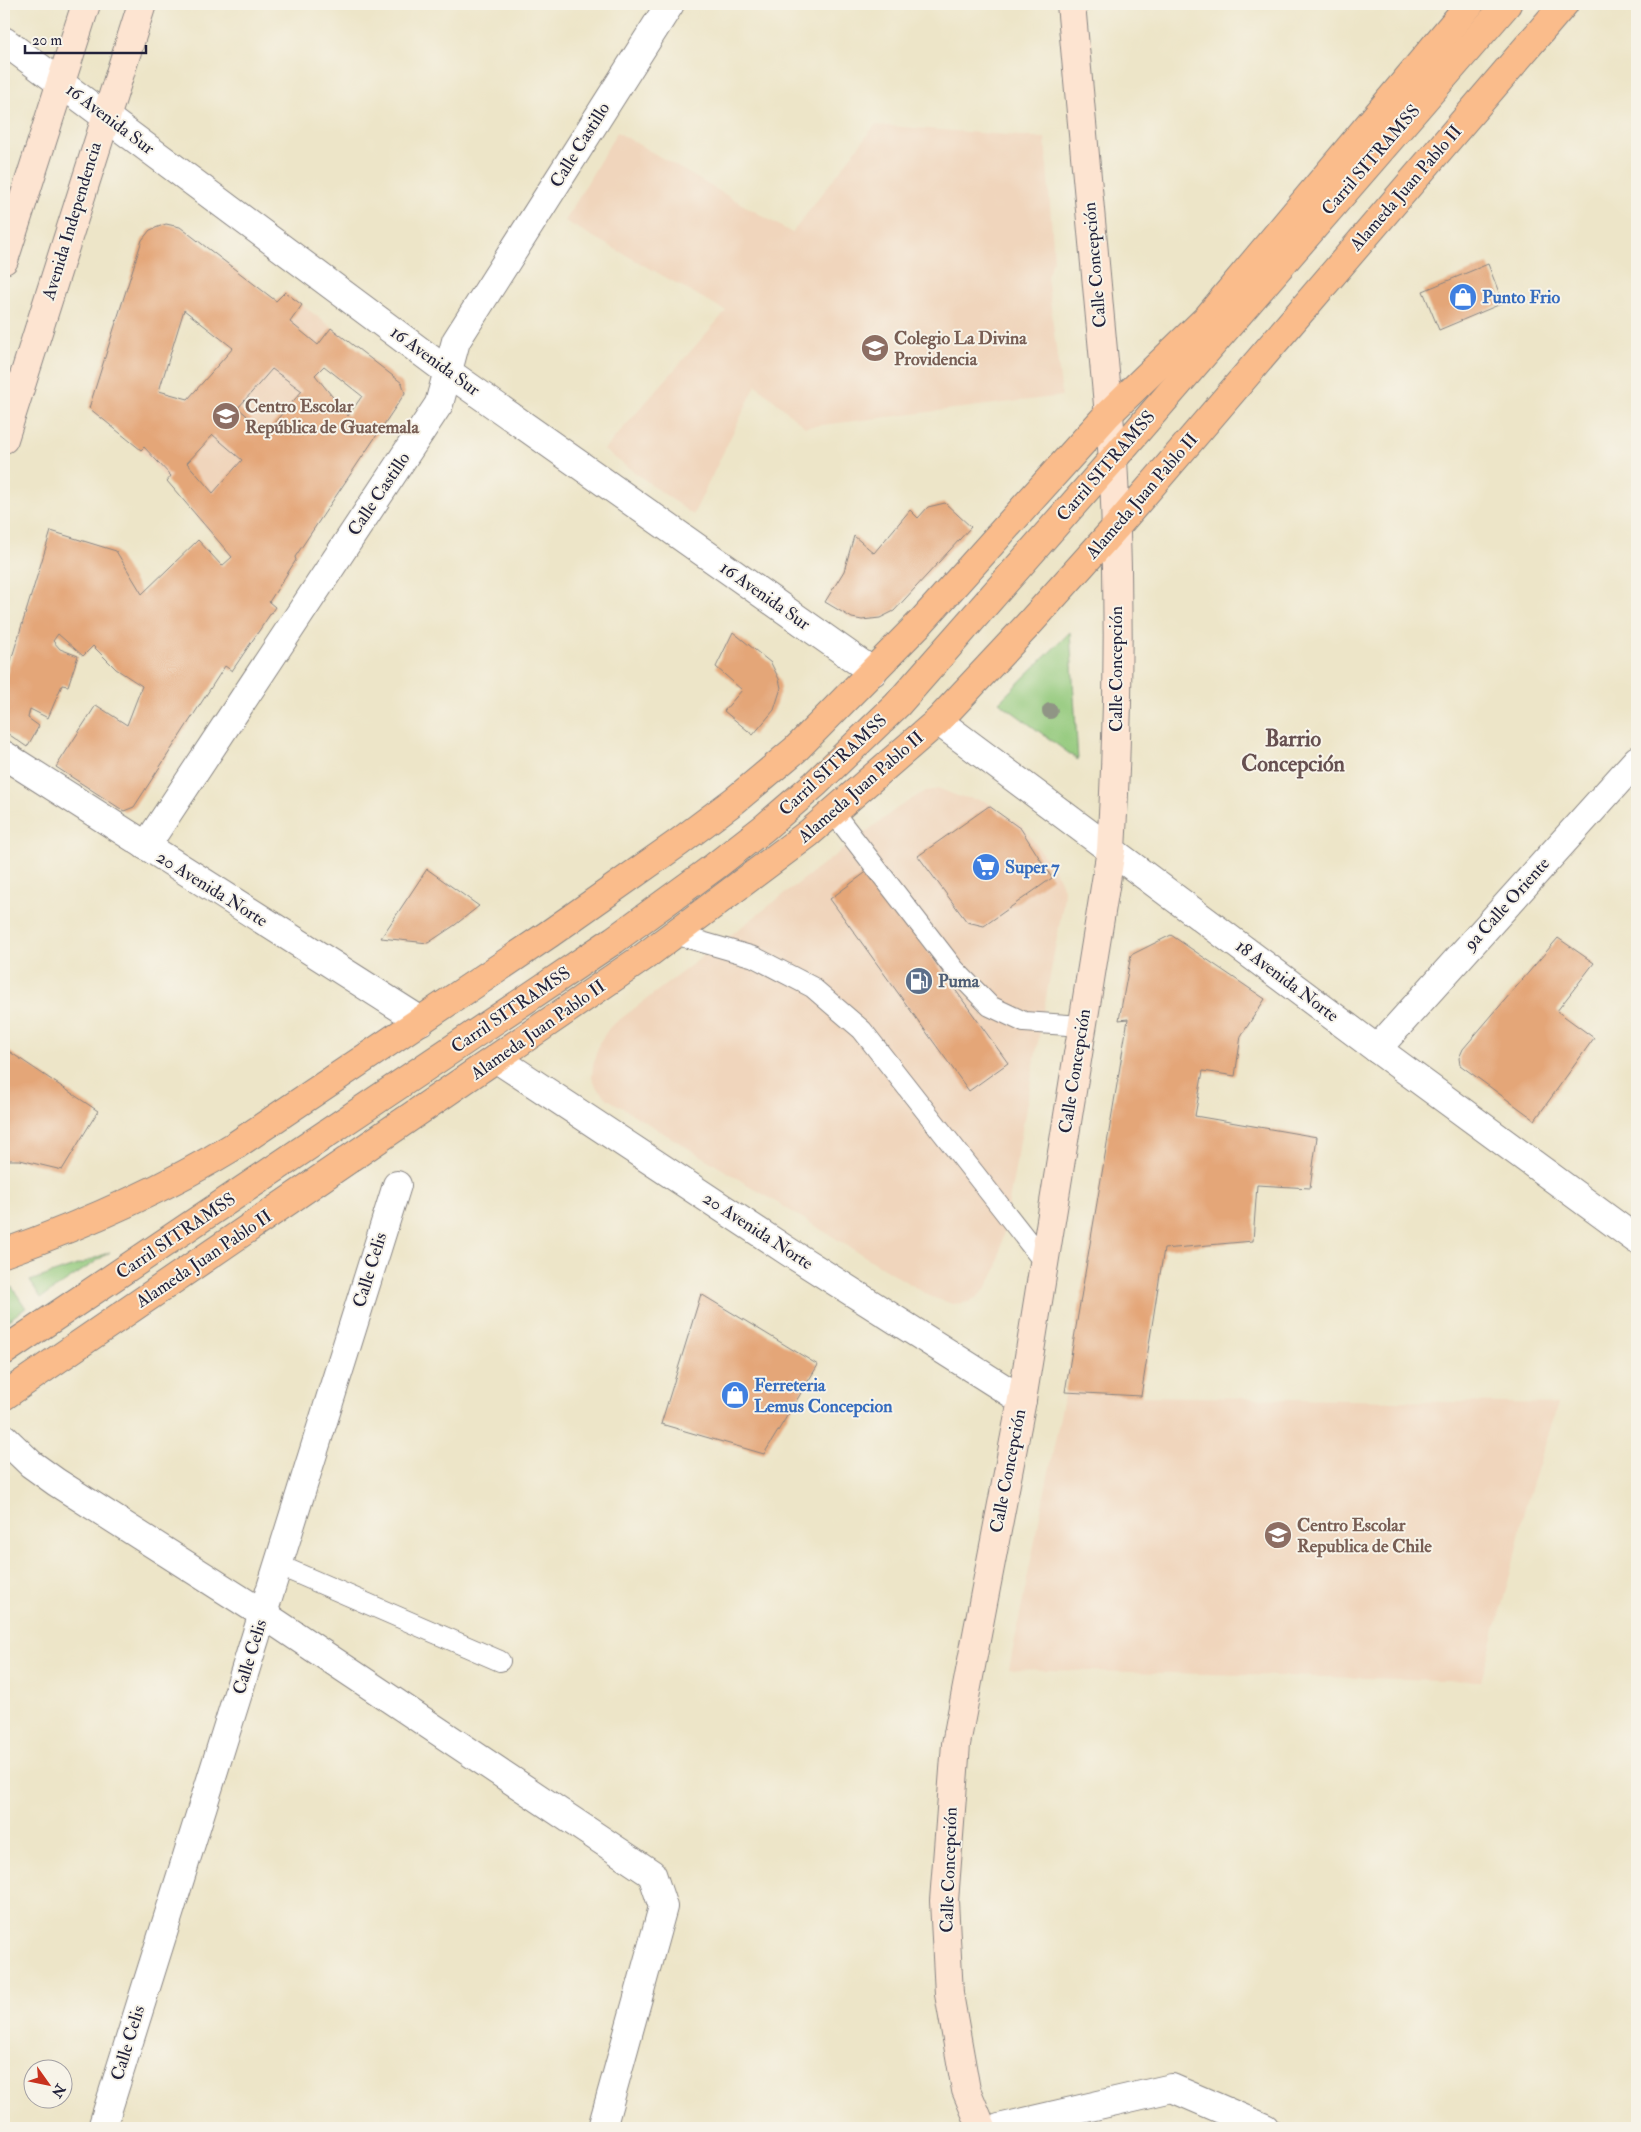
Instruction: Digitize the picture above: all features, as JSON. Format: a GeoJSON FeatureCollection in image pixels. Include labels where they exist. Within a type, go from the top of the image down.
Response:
{"type":"FeatureCollection","features":[{"type":"Feature","properties":{"kind":"main road"},"geometry":{"type":"LineString","coordinates":[[4,1254],[63,1232],[150,1194],[197,1169],[422,1021],[606,894],[734,801],[795,750],[921,622],[1108,414],[1208,317],[1470,4]]}},
{"type":"Feature","properties":{"kind":"main road","name":"Carril SITRAMSS"},"geometry":{"type":"LineString","coordinates":[[4,1351],[598,950],[714,867],[764,828],[815,784],[897,705],[1113,459],[1506,4]]}},
{"type":"Feature","properties":{"kind":"main road","name":"Alameda Juan Pablo II"},"geometry":{"type":"LineString","coordinates":[[4,1396],[497,1059],[674,934],[809,833],[938,721],[1027,626],[1116,526],[1564,4]]}},
{"type":"Feature","properties":{"kind":"street"},"geometry":{"type":"LineString","coordinates":[[4,260],[86,4]]}},
{"type":"Feature","properties":{"kind":"street","name":"Avenida Independencia"},"geometry":{"type":"LineString","coordinates":[[4,439],[142,4]]}},
{"type":"Feature","properties":{"kind":"street","name":"Calle Castillo"},"geometry":{"type":"LineString","coordinates":[[146,846],[440,404],[456,341],[670,4]]}},
{"type":"Feature","properties":{"kind":"street","name":"Calle Concepción"},"geometry":{"type":"LineString","coordinates":[[982,2128],[966,2090],[949,1994],[944,1901],[956,1744],[1022,1400],[1111,850],[1115,778],[1117,695],[1116,526],[1113,459],[1071,4]]}},
{"type":"Feature","properties":{"kind":"street","name":"16 Avenida Sur"},"geometry":{"type":"LineString","coordinates":[[4,41],[448,372],[873,672]]}},
{"type":"Feature","properties":{"kind":"street","name":"18 Avenida Norte"},"geometry":{"type":"LineString","coordinates":[[938,721],[1637,1240]]}},
{"type":"Feature","properties":{"kind":"street","name":"20 Avenida Norte"},"geometry":{"type":"LineString","coordinates":[[4,755],[422,1021]]}},
{"type":"Feature","properties":{"kind":"street","name":"9a Calle Oriente"},"geometry":{"type":"LineString","coordinates":[[1377,1048],[1637,760]]}},
{"type":"Feature","properties":{"kind":"street","name":"20 Avenida Norte"},"geometry":{"type":"LineString","coordinates":[[497,1059],[789,1252],[1022,1400]]}},
{"type":"Feature","properties":{"kind":"street","name":"Calle Celis"},"geometry":{"type":"LineString","coordinates":[[102,2128],[397,1185]]}},
{"type":"Feature","properties":{"kind":"street"},"geometry":{"type":"LineString","coordinates":[[4,1438],[32,1464],[56,1482],[263,1614],[652,1874],[663,1907],[602,2128]]}},
{"type":"Feature","properties":{"kind":"street"},"geometry":{"type":"LineString","coordinates":[[1000,2128],[1172,2088],[1265,2128]]}},
{"type":"Feature","properties":{"kind":"lane"},"geometry":{"type":"LineString","coordinates":[[833,812],[955,970],[990,1006],[1024,1022],[1082,1026]]}},
{"type":"Feature","properties":{"kind":"lane"},"geometry":{"type":"LineString","coordinates":[[674,934],[754,957],[812,986],[862,1030],[1044,1262]]}},
{"type":"Feature","properties":{"kind":"lane"},"geometry":{"type":"LineString","coordinates":[[278,1565],[500,1661]]}},
{"type":"Feature","properties":{"kind":"shaded area","name":"Colegio La Divina Providencia"},"geometry":{"type":"Polygon","coordinates":[[[875,125],[1045,138],[1054,259],[1047,276],[1062,396],[805,427],[756,385],[693,515],[604,450],[726,311],[565,221],[617,132],[792,233],[875,125]]]}},
{"type":"Feature","properties":{"kind":"shaded area","name":"Centro Escolar República de Guatemala"},"geometry":{"type":"Polygon","coordinates":[[[285,292],[347,339],[196,514],[141,450],[285,292]]]}},
{"type":"Feature","properties":{"kind":"shaded area"},"geometry":{"type":"Polygon","coordinates":[[[940,789],[957,796],[985,801],[1023,827],[1059,877],[1064,889],[1063,904],[997,1268],[985,1290],[977,1297],[969,1302],[953,1304],[931,1297],[608,1099],[597,1088],[592,1077],[599,1043],[610,1027],[896,809],[925,791],[940,789]]]}},
{"type":"Feature","properties":{"kind":"shaded area","name":"Centro Escolar Republica de Chile"},"geometry":{"type":"Polygon","coordinates":[[[1065,1392],[1141,1396],[1558,1404],[1524,1511],[1514,1560],[1481,1681],[1009,1669],[1065,1392]]]}},
{"type":"Feature","properties":{"kind":"green space"},"geometry":{"type":"Polygon","coordinates":[[[1070,632],[1078,760],[999,702],[1070,632]]]}},
{"type":"Feature","properties":{"kind":"green space"},"geometry":{"type":"Polygon","coordinates":[[[110,1252],[41,1298],[30,1281],[80,1264],[110,1252]]]}},
{"type":"Feature","properties":{"kind":"green space"},"geometry":{"type":"Polygon","coordinates":[[[12,1287],[26,1308],[4,1323],[4,1289],[12,1287]]]}},
{"type":"Feature","properties":{"kind":"building"},"geometry":{"type":"Polygon","coordinates":[[[166,224],[180,227],[276,301],[285,292],[302,305],[290,322],[318,345],[331,328],[402,383],[405,393],[295,557],[296,560],[269,602],[275,607],[232,671],[225,666],[134,807],[124,811],[56,767],[96,705],[127,725],[142,686],[116,669],[93,646],[83,656],[58,634],[53,641],[60,649],[78,656],[68,686],[62,685],[48,718],[30,709],[28,718],[39,726],[27,747],[4,731],[4,683],[51,531],[116,551],[142,594],[198,540],[222,566],[232,557],[167,481],[171,476],[144,447],[141,450],[89,408],[142,240],[150,230],[166,224]],[[184,310],[159,391],[188,399],[233,348],[184,310]],[[324,366],[315,375],[348,416],[362,396],[324,366]],[[272,369],[238,408],[266,432],[302,391],[272,369]],[[213,435],[187,463],[213,493],[242,460],[213,435]]]}},
{"type":"Feature","properties":{"kind":"building","name":"Punto Frio"},"geometry":{"type":"Polygon","coordinates":[[[1488,264],[1503,303],[1439,330],[1423,291],[1488,264]]]}},
{"type":"Feature","properties":{"kind":"building"},"geometry":{"type":"Polygon","coordinates":[[[945,503],[971,527],[894,611],[880,618],[862,620],[852,618],[825,602],[844,571],[854,536],[874,553],[910,510],[918,518],[928,507],[945,503]]]}},
{"type":"Feature","properties":{"kind":"building"},"geometry":{"type":"Polygon","coordinates":[[[733,632],[771,663],[781,688],[774,710],[753,735],[724,711],[742,690],[716,667],[733,632]]]}},
{"type":"Feature","properties":{"kind":"building","name":"Super 7"},"geometry":{"type":"Polygon","coordinates":[[[989,806],[1021,829],[1052,878],[984,926],[967,922],[918,856],[989,806]]]}},
{"type":"Feature","properties":{"kind":"building"},"geometry":{"type":"Polygon","coordinates":[[[427,869],[479,906],[428,943],[381,938],[427,869]]]}},
{"type":"Feature","properties":{"kind":"building","name":"Puma"},"geometry":{"type":"Polygon","coordinates":[[[869,870],[1008,1063],[969,1091],[830,899],[869,870]]]}},
{"type":"Feature","properties":{"kind":"building"},"geometry":{"type":"Polygon","coordinates":[[[1171,935],[1265,999],[1241,1036],[1235,1076],[1203,1071],[1195,1116],[1317,1137],[1310,1188],[1257,1185],[1253,1241],[1164,1249],[1141,1396],[1065,1392],[1128,1019],[1119,1020],[1131,955],[1171,935]]]}},
{"type":"Feature","properties":{"kind":"building"},"geometry":{"type":"Polygon","coordinates":[[[1558,938],[1594,963],[1557,1011],[1594,1038],[1535,1120],[1460,1065],[1459,1058],[1463,1049],[1558,938]]]}},
{"type":"Feature","properties":{"kind":"building"},"geometry":{"type":"Polygon","coordinates":[[[4,1048],[98,1111],[62,1170],[20,1160],[4,1160],[4,1048]]]}},
{"type":"Feature","properties":{"kind":"building","name":"Ferreteria Lemus Concepcion"},"geometry":{"type":"Polygon","coordinates":[[[701,1294],[818,1365],[764,1454],[661,1424],[701,1294]]]}},
{"type":"Feature","properties":{"kind":"place","name":"Punto Frio"},"geometry":{"type":"Point","coordinates":[1463,297]}},
{"type":"Feature","properties":{"kind":"place","name":"Colegio La Divina Providencia"},"geometry":{"type":"Point","coordinates":[875,348]}},
{"type":"Feature","properties":{"kind":"place","name":"Centro Escolar República de Guatemala"},"geometry":{"type":"Point","coordinates":[226,416]}},
{"type":"Feature","properties":{"kind":"place","name":"Super 7"},"geometry":{"type":"Point","coordinates":[986,867]}},
{"type":"Feature","properties":{"kind":"place","name":"Puma"},"geometry":{"type":"Point","coordinates":[919,981]}},
{"type":"Feature","properties":{"kind":"place","name":"Ferreteria Lemus Concepcion"},"geometry":{"type":"Point","coordinates":[735,1395]}},
{"type":"Feature","properties":{"kind":"place","name":"Centro Escolar Republica de Chile"},"geometry":{"type":"Point","coordinates":[1278,1535]}},
{"type":"Feature","properties":{"kind":"district","name":"Barrio Concepción"},"geometry":{"type":"Point","coordinates":[1293,752]}}]}
